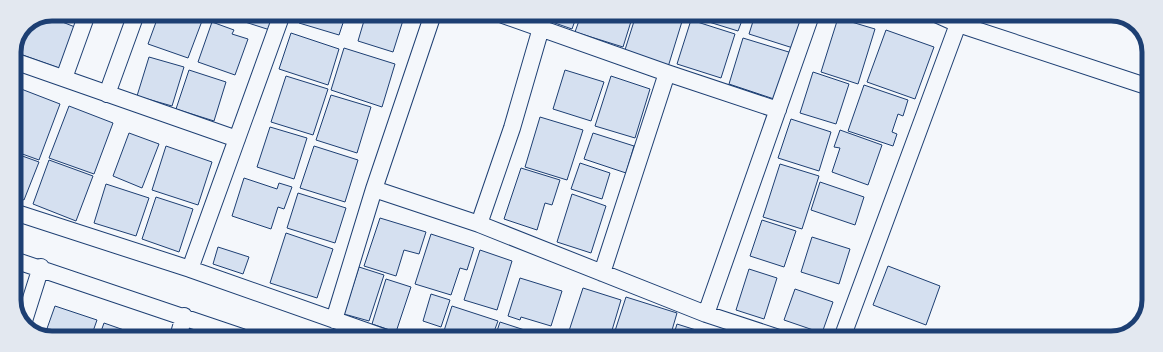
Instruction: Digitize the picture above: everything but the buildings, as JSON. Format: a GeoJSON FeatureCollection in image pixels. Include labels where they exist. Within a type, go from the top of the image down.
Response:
{"type":"FeatureCollection","features":[{"type":"Feature","properties":{"kind":"street"},"geometry":{"type":"LineString","coordinates":[[64,78],[84,21]]}},
{"type":"Feature","properties":{"kind":"street"},"geometry":{"type":"LineString","coordinates":[[108,94],[134,21]]}},
{"type":"Feature","properties":{"kind":"street"},"geometry":{"type":"LineString","coordinates":[[190,269],[279,21]]}},
{"type":"Feature","properties":{"kind":"street"},"geometry":{"type":"LineString","coordinates":[[334,320],[374,188],[431,21]]}},
{"type":"Feature","properties":{"kind":"street"},"geometry":{"type":"LineString","coordinates":[[521,21],[667,73],[778,110]]}},
{"type":"Feature","properties":{"kind":"street"},"geometry":{"type":"LineString","coordinates":[[706,314],[809,21]]}},
{"type":"Feature","properties":{"kind":"street"},"geometry":{"type":"LineString","coordinates":[[951,21],[1142,85]]}},
{"type":"Feature","properties":{"kind":"street"},"geometry":{"type":"LineString","coordinates":[[845,331],[958,24]]}},
{"type":"Feature","properties":{"kind":"street"},"geometry":{"type":"LineString","coordinates":[[480,224],[512,128],[541,28]]}},
{"type":"Feature","properties":{"kind":"street"},"geometry":{"type":"LineString","coordinates":[[21,63],[237,139]]}},
{"type":"Feature","properties":{"kind":"street"},"geometry":{"type":"LineString","coordinates":[[602,273],[667,73]]}},
{"type":"Feature","properties":{"kind":"street"},"geometry":{"type":"LineString","coordinates":[[374,188],[480,224],[706,314],[758,331]]}},
{"type":"Feature","properties":{"kind":"street"},"geometry":{"type":"LineString","coordinates":[[21,214],[190,269],[366,331]]}},
{"type":"Feature","properties":{"kind":"street"},"geometry":{"type":"LineString","coordinates":[[21,262],[225,331]]}},
{"type":"Feature","properties":{"kind":"street"},"geometry":{"type":"LineString","coordinates":[[25,317],[41,268]]}},
{"type":"Feature","properties":{"kind":"street"},"geometry":{"type":"LineString","coordinates":[[180,331],[184,316]]}}]}
